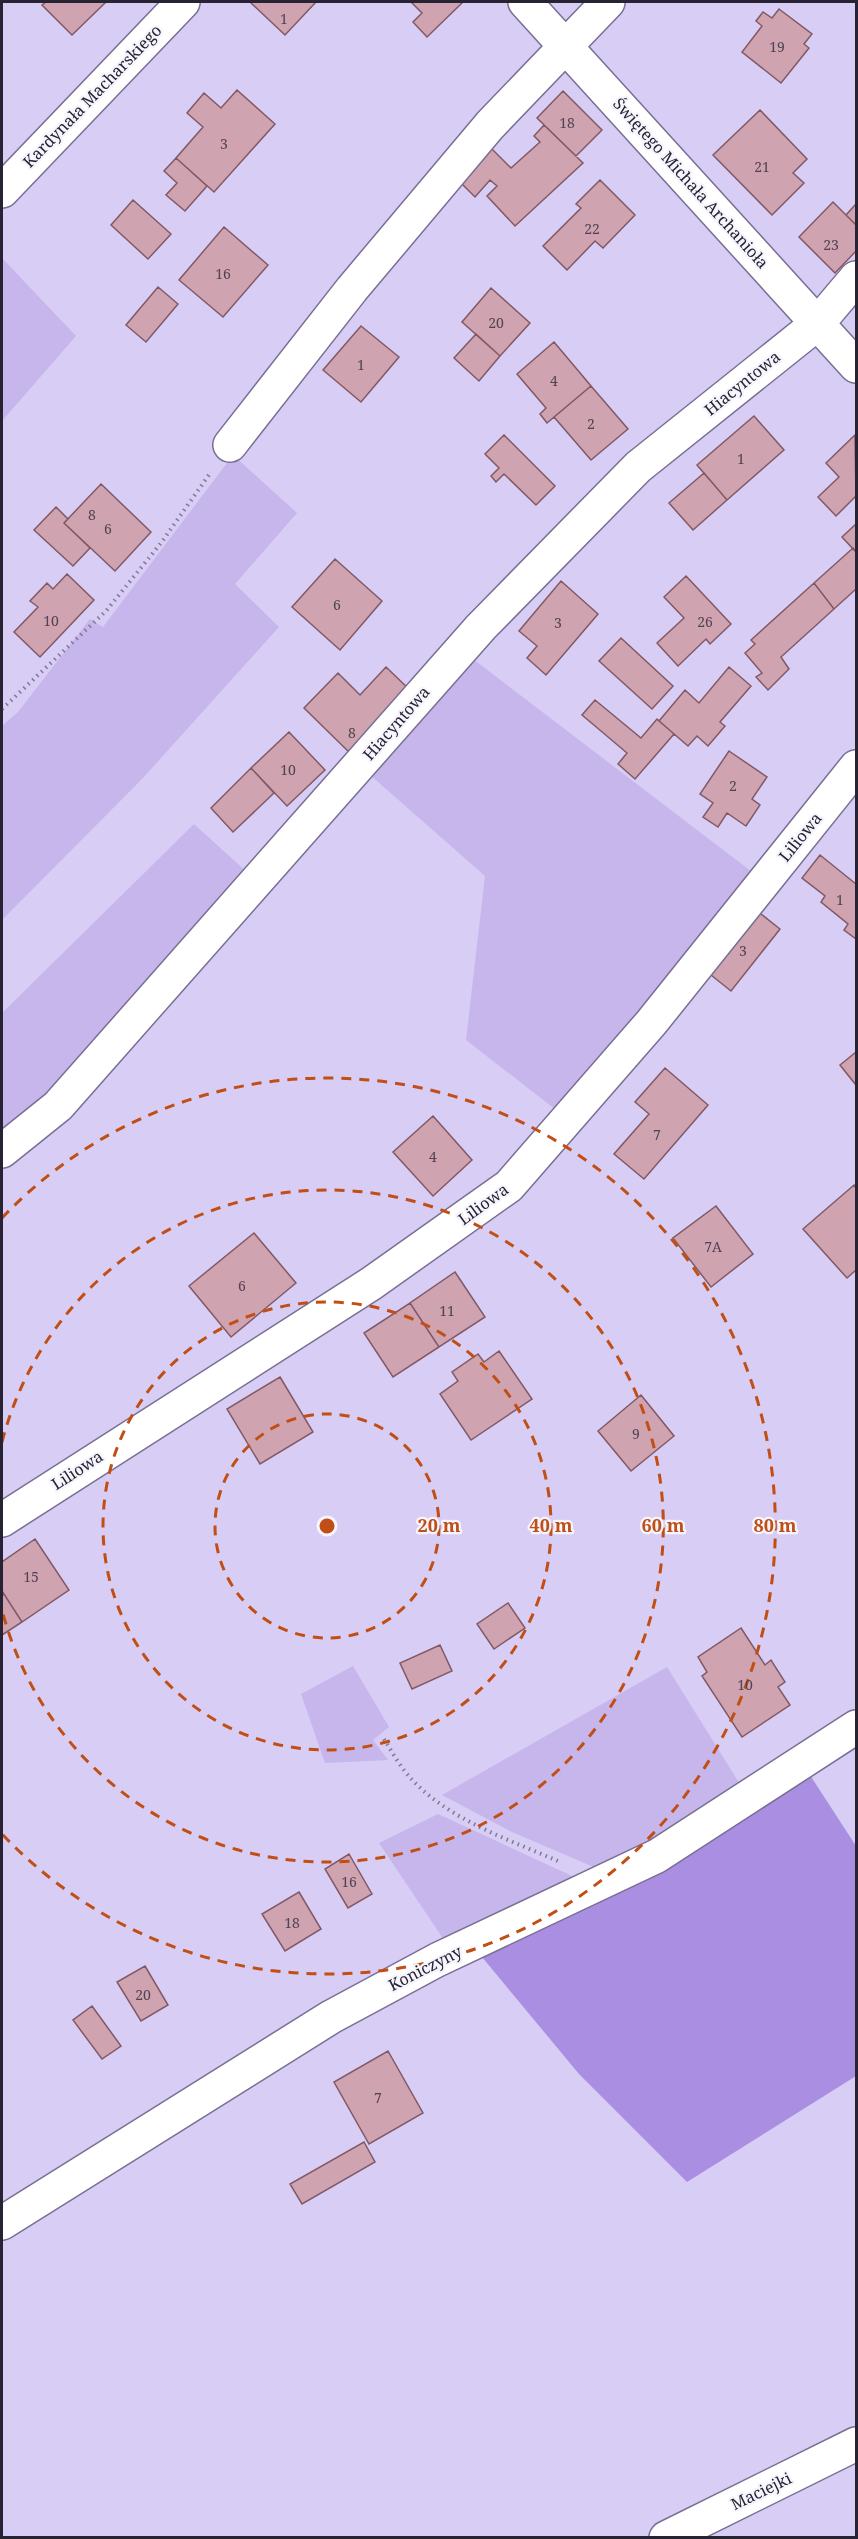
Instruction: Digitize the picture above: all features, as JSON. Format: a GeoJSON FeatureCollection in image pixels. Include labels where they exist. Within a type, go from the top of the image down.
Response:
{"type":"FeatureCollection","features":[{"type":"Feature","properties":{"kind":"street","name":"Kardynała Macharskiego"},"geometry":{"type":"LineString","coordinates":[[2,191],[183,2]]}},
{"type":"Feature","properties":{"kind":"street","name":"Świętego Michała Archanioła"},"geometry":{"type":"LineString","coordinates":[[525,2],[856,366]]}},
{"type":"Feature","properties":{"kind":"street"},"geometry":{"type":"LineString","coordinates":[[230,445],[359,280],[490,125],[608,2]]}},
{"type":"Feature","properties":{"kind":"street","name":"Hiacyntowa"},"geometry":{"type":"LineString","coordinates":[[2,1150],[58,1107],[481,627],[630,476],[818,323],[856,278]]}},
{"type":"Feature","properties":{"kind":"street","name":"Liliowa"},"geometry":{"type":"LineString","coordinates":[[2,1520],[372,1283],[509,1186],[651,1023],[856,767]]}},
{"type":"Feature","properties":{"kind":"street","name":"Koniczyny"},"geometry":{"type":"LineString","coordinates":[[2,2223],[331,2017],[437,1960],[657,1856],[856,1727]]}},
{"type":"Feature","properties":{"kind":"street","name":"Maciejki"},"geometry":{"type":"LineString","coordinates":[[666,2538],[856,2444]]}},
{"type":"Feature","properties":{"kind":"path"},"geometry":{"type":"LineString","coordinates":[[2,709],[106,611],[161,543],[230,445]]}},
{"type":"Feature","properties":{"kind":"path"},"geometry":{"type":"LineString","coordinates":[[384,1739],[408,1775],[447,1809],[605,1881]]}},
{"type":"Feature","properties":{"kind":"shaded area"},"geometry":{"type":"Polygon","coordinates":[[[2,258],[76,336],[2,421],[2,258]]]}},
{"type":"Feature","properties":{"kind":"shaded area"},"geometry":{"type":"Polygon","coordinates":[[[233,455],[297,513],[235,584],[279,627],[143,778],[2,920],[2,726],[18,712],[90,619],[103,627],[233,455]]]}},
{"type":"Feature","properties":{"kind":"shaded area"},"geometry":{"type":"Polygon","coordinates":[[[473,659],[756,875],[560,1113],[466,1040],[485,876],[369,774],[473,659]]]}},
{"type":"Feature","properties":{"kind":"shaded area"},"geometry":{"type":"Polygon","coordinates":[[[194,824],[250,875],[52,1102],[2,1141],[2,1013],[194,824]]]}},
{"type":"Feature","properties":{"kind":"shaded area"},"geometry":{"type":"Polygon","coordinates":[[[353,1666],[389,1727],[373,1740],[388,1760],[325,1763],[301,1694],[353,1666]]]}},
{"type":"Feature","properties":{"kind":"shaded area"},"geometry":{"type":"Polygon","coordinates":[[[667,1667],[743,1789],[603,1871],[512,1832],[442,1795],[667,1667]]]}},
{"type":"Feature","properties":{"kind":"shaded area"},"geometry":{"type":"Polygon","coordinates":[[[808,1772],[856,1846],[856,2076],[687,2182],[579,2074],[477,1951],[808,1772]]]}},
{"type":"Feature","properties":{"kind":"shaded area"},"geometry":{"type":"Polygon","coordinates":[[[438,1814],[585,1882],[448,1946],[379,1843],[438,1814]]]}},
{"type":"Feature","properties":{"kind":"building"},"geometry":{"type":"Polygon","coordinates":[[[46,2],[106,2],[72,35],[42,5],[46,2]]]}},
{"type":"Feature","properties":{"kind":"building"},"geometry":{"type":"Polygon","coordinates":[[[250,2],[316,2],[285,35],[250,2]]]}},
{"type":"Feature","properties":{"kind":"building"},"geometry":{"type":"Polygon","coordinates":[[[411,2],[463,2],[427,37],[413,22],[422,13],[411,2]]]}},
{"type":"Feature","properties":{"kind":"building"},"geometry":{"type":"Polygon","coordinates":[[[779,9],[812,34],[804,44],[809,48],[781,83],[742,52],[762,26],[756,21],[763,12],[772,18],[779,9]]]}},
{"type":"Feature","properties":{"kind":"building"},"geometry":{"type":"Polygon","coordinates":[[[237,90],[275,124],[214,192],[176,158],[203,127],[187,113],[204,93],[221,108],[237,90]]]}},
{"type":"Feature","properties":{"kind":"building"},"geometry":{"type":"Polygon","coordinates":[[[563,91],[602,130],[576,156],[537,118],[563,91]]]}},
{"type":"Feature","properties":{"kind":"building"},"geometry":{"type":"Polygon","coordinates":[[[760,110],[807,159],[793,173],[804,183],[772,215],[713,155],[760,110]]]}},
{"type":"Feature","properties":{"kind":"building"},"geometry":{"type":"Polygon","coordinates":[[[544,125],[583,163],[515,226],[487,196],[497,186],[490,180],[475,197],[458,180],[488,145],[511,168],[540,142],[534,136],[544,125]]]}},
{"type":"Feature","properties":{"kind":"building"},"geometry":{"type":"Polygon","coordinates":[[[176,158],[207,186],[185,211],[166,195],[177,183],[164,171],[176,158]]]}},
{"type":"Feature","properties":{"kind":"building"},"geometry":{"type":"Polygon","coordinates":[[[600,180],[635,215],[603,248],[595,241],[567,270],[543,246],[581,208],[576,204],[600,180]]]}},
{"type":"Feature","properties":{"kind":"building"},"geometry":{"type":"Polygon","coordinates":[[[133,200],[171,234],[148,259],[111,225],[133,200]]]}},
{"type":"Feature","properties":{"kind":"building"},"geometry":{"type":"Polygon","coordinates":[[[833,202],[856,225],[856,251],[835,273],[799,237],[833,202]]]}},
{"type":"Feature","properties":{"kind":"building"},"geometry":{"type":"Polygon","coordinates":[[[856,204],[856,225],[846,215],[856,204]]]}},
{"type":"Feature","properties":{"kind":"building"},"geometry":{"type":"Polygon","coordinates":[[[224,227],[268,265],[223,317],[179,280],[224,227]]]}},
{"type":"Feature","properties":{"kind":"building"},"geometry":{"type":"Polygon","coordinates":[[[158,287],[178,304],[146,342],[126,325],[158,287]]]}},
{"type":"Feature","properties":{"kind":"building"},"geometry":{"type":"Polygon","coordinates":[[[491,288],[530,323],[500,356],[462,322],[491,288]]]}},
{"type":"Feature","properties":{"kind":"building"},"geometry":{"type":"Polygon","coordinates":[[[361,326],[399,357],[361,402],[323,370],[361,326]]]}},
{"type":"Feature","properties":{"kind":"building"},"geometry":{"type":"Polygon","coordinates":[[[476,334],[500,356],[479,381],[454,358],[476,334]]]}},
{"type":"Feature","properties":{"kind":"building"},"geometry":{"type":"Polygon","coordinates":[[[554,342],[591,386],[547,423],[540,414],[546,408],[517,374],[554,342]]]}},
{"type":"Feature","properties":{"kind":"building"},"geometry":{"type":"Polygon","coordinates":[[[591,386],[628,429],[591,460],[554,417],[591,386]]]}},
{"type":"Feature","properties":{"kind":"building"},"geometry":{"type":"Polygon","coordinates":[[[754,416],[784,450],[727,500],[697,465],[754,416]]]}},
{"type":"Feature","properties":{"kind":"building"},"geometry":{"type":"Polygon","coordinates":[[[504,435],[555,486],[536,505],[504,474],[496,482],[491,476],[499,468],[485,454],[504,435]]]}},
{"type":"Feature","properties":{"kind":"building"},"geometry":{"type":"Polygon","coordinates":[[[855,435],[856,496],[836,516],[818,497],[839,477],[826,463],[855,435]]]}},
{"type":"Feature","properties":{"kind":"building"},"geometry":{"type":"Polygon","coordinates":[[[704,473],[727,500],[693,530],[669,503],[704,473]]]}},
{"type":"Feature","properties":{"kind":"building"},"geometry":{"type":"Polygon","coordinates":[[[101,484],[151,532],[115,571],[64,523],[101,484]]]}},
{"type":"Feature","properties":{"kind":"building"},"geometry":{"type":"Polygon","coordinates":[[[56,507],[68,519],[64,523],[90,548],[73,566],[34,530],[56,507]]]}},
{"type":"Feature","properties":{"kind":"building"},"geometry":{"type":"Polygon","coordinates":[[[856,524],[856,552],[842,537],[856,524]]]}},
{"type":"Feature","properties":{"kind":"building"},"geometry":{"type":"Polygon","coordinates":[[[853,548],[856,552],[856,589],[834,609],[814,583],[853,548]]]}},
{"type":"Feature","properties":{"kind":"building"},"geometry":{"type":"Polygon","coordinates":[[[335,559],[382,601],[340,650],[292,607],[335,559]]]}},
{"type":"Feature","properties":{"kind":"building"},"geometry":{"type":"Polygon","coordinates":[[[67,574],[94,600],[40,657],[14,632],[38,607],[30,601],[47,583],[53,589],[67,574]]]}},
{"type":"Feature","properties":{"kind":"building"},"geometry":{"type":"Polygon","coordinates":[[[686,576],[731,624],[710,644],[706,639],[678,666],[657,643],[684,618],[664,597],[686,576]]]}},
{"type":"Feature","properties":{"kind":"building"},"geometry":{"type":"Polygon","coordinates":[[[561,581],[598,614],[546,675],[527,658],[537,646],[519,631],[561,581]]]}},
{"type":"Feature","properties":{"kind":"building"},"geometry":{"type":"Polygon","coordinates":[[[814,583],[834,609],[781,657],[789,669],[768,690],[756,677],[762,673],[745,653],[755,644],[751,640],[814,583]]]}},
{"type":"Feature","properties":{"kind":"building"},"geometry":{"type":"Polygon","coordinates":[[[621,638],[673,686],[652,709],[599,661],[621,638]]]}},
{"type":"Feature","properties":{"kind":"building"},"geometry":{"type":"Polygon","coordinates":[[[386,667],[413,693],[353,756],[304,708],[338,673],[360,695],[386,667]]]}},
{"type":"Feature","properties":{"kind":"building"},"geometry":{"type":"Polygon","coordinates":[[[729,667],[751,686],[720,722],[725,726],[708,746],[697,736],[688,746],[659,721],[685,690],[699,703],[729,667]]]}},
{"type":"Feature","properties":{"kind":"building"},"geometry":{"type":"Polygon","coordinates":[[[595,700],[641,738],[657,719],[674,734],[635,779],[618,764],[627,753],[582,715],[595,700]]]}},
{"type":"Feature","properties":{"kind":"building"},"geometry":{"type":"Polygon","coordinates":[[[289,732],[325,770],[287,806],[251,768],[289,732]]]}},
{"type":"Feature","properties":{"kind":"building"},"geometry":{"type":"Polygon","coordinates":[[[729,751],[767,777],[752,799],[760,805],[746,826],[727,813],[718,827],[703,817],[713,803],[700,794],[729,751]]]}},
{"type":"Feature","properties":{"kind":"building"},"geometry":{"type":"Polygon","coordinates":[[[251,768],[274,793],[233,832],[211,808],[251,768]]]}},
{"type":"Feature","properties":{"kind":"building"},"geometry":{"type":"Polygon","coordinates":[[[820,855],[856,884],[856,939],[844,930],[848,924],[821,902],[825,896],[802,878],[820,855]]]}},
{"type":"Feature","properties":{"kind":"building"},"geometry":{"type":"Polygon","coordinates":[[[756,910],[780,929],[731,991],[706,971],[756,910]]]}},
{"type":"Feature","properties":{"kind":"building"},"geometry":{"type":"Polygon","coordinates":[[[856,1052],[856,1085],[840,1065],[856,1052]]]}},
{"type":"Feature","properties":{"kind":"building"},"geometry":{"type":"Polygon","coordinates":[[[665,1068],[708,1105],[644,1179],[614,1154],[649,1114],[635,1102],[665,1068]]]}},
{"type":"Feature","properties":{"kind":"building"},"geometry":{"type":"Polygon","coordinates":[[[433,1116],[472,1160],[433,1196],[393,1152],[433,1116]]]}},
{"type":"Feature","properties":{"kind":"building"},"geometry":{"type":"Polygon","coordinates":[[[854,1185],[856,1188],[856,1270],[847,1278],[803,1229],[854,1185]]]}},
{"type":"Feature","properties":{"kind":"building"},"geometry":{"type":"Polygon","coordinates":[[[716,1206],[753,1254],[711,1287],[673,1238],[716,1206]]]}},
{"type":"Feature","properties":{"kind":"building"},"geometry":{"type":"Polygon","coordinates":[[[254,1233],[296,1283],[231,1337],[189,1286],[254,1233]]]}},
{"type":"Feature","properties":{"kind":"building"},"geometry":{"type":"Polygon","coordinates":[[[455,1272],[485,1317],[439,1347],[410,1303],[455,1272]]]}},
{"type":"Feature","properties":{"kind":"building"},"geometry":{"type":"Polygon","coordinates":[[[410,1303],[439,1347],[393,1377],[364,1333],[410,1303]]]}},
{"type":"Feature","properties":{"kind":"building"},"geometry":{"type":"Polygon","coordinates":[[[499,1351],[532,1399],[471,1440],[440,1394],[458,1381],[452,1372],[478,1354],[484,1362],[499,1351]]]}},
{"type":"Feature","properties":{"kind":"building"},"geometry":{"type":"Polygon","coordinates":[[[280,1377],[313,1432],[260,1464],[227,1409],[280,1377]]]}},
{"type":"Feature","properties":{"kind":"building"},"geometry":{"type":"Polygon","coordinates":[[[641,1395],[674,1436],[631,1471],[598,1431],[641,1395]]]}},
{"type":"Feature","properties":{"kind":"building"},"geometry":{"type":"Polygon","coordinates":[[[35,1539],[69,1590],[22,1622],[2,1591],[2,1562],[35,1539]]]}},
{"type":"Feature","properties":{"kind":"building"},"geometry":{"type":"Polygon","coordinates":[[[4,1594],[22,1622],[2,1635],[2,1596],[4,1594]]]}},
{"type":"Feature","properties":{"kind":"building"},"geometry":{"type":"Polygon","coordinates":[[[508,1603],[525,1628],[494,1649],[477,1624],[508,1603]]]}},
{"type":"Feature","properties":{"kind":"building"},"geometry":{"type":"Polygon","coordinates":[[[741,1628],[765,1665],[771,1660],[785,1682],[778,1687],[790,1705],[742,1737],[702,1676],[707,1672],[698,1657],[741,1628]]]}},
{"type":"Feature","properties":{"kind":"building"},"geometry":{"type":"Polygon","coordinates":[[[440,1645],[452,1671],[412,1689],[400,1663],[440,1645]]]}},
{"type":"Feature","properties":{"kind":"building"},"geometry":{"type":"Polygon","coordinates":[[[349,1854],[372,1894],[348,1908],[325,1869],[349,1854]]]}},
{"type":"Feature","properties":{"kind":"building"},"geometry":{"type":"Polygon","coordinates":[[[299,1892],[321,1929],[285,1951],[262,1914],[299,1892]]]}},
{"type":"Feature","properties":{"kind":"building"},"geometry":{"type":"Polygon","coordinates":[[[145,1966],[168,2005],[141,2021],[117,1982],[145,1966]]]}},
{"type":"Feature","properties":{"kind":"building"},"geometry":{"type":"Polygon","coordinates":[[[92,2006],[121,2046],[102,2059],[73,2020],[92,2006]]]}},
{"type":"Feature","properties":{"kind":"building"},"geometry":{"type":"Polygon","coordinates":[[[388,2051],[423,2113],[369,2144],[334,2082],[388,2051]]]}},
{"type":"Feature","properties":{"kind":"building"},"geometry":{"type":"Polygon","coordinates":[[[364,2142],[375,2162],[302,2204],[290,2184],[364,2142]]]}}]}
